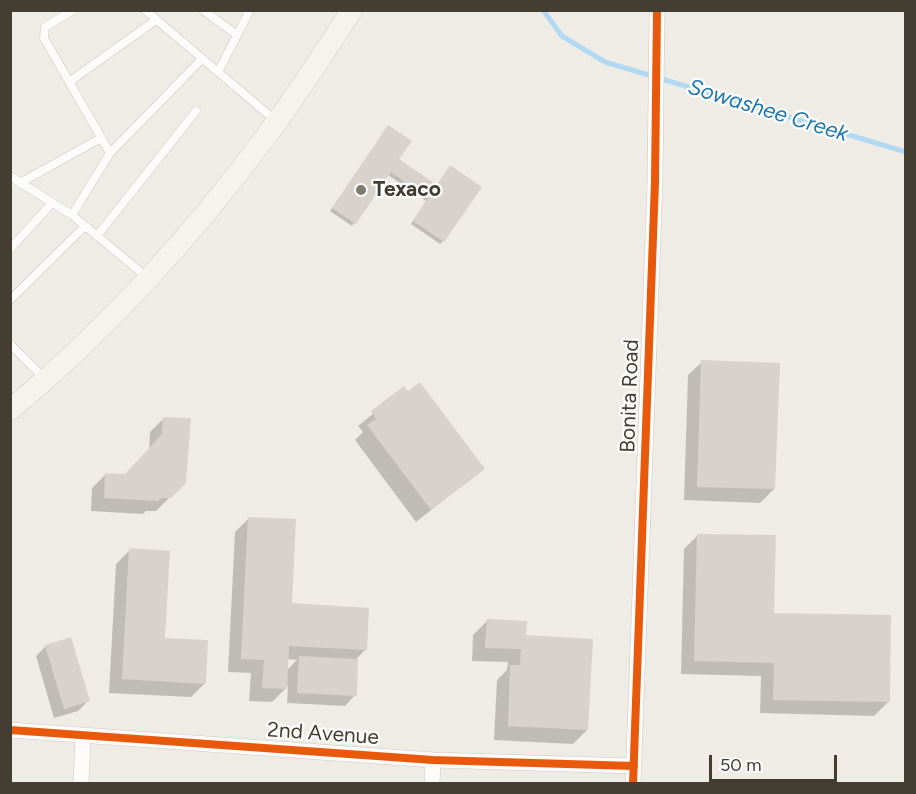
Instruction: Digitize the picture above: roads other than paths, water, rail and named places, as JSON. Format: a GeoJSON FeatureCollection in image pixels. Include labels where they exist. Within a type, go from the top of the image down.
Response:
{"type":"FeatureCollection","features":[{"type":"Feature","properties":{"kind":"main road"},"geometry":{"type":"LineString","coordinates":[[10,410],[111,320],[213,206],[277,122],[352,10]]}},
{"type":"Feature","properties":{"kind":"street","name":"Bonita Road"},"geometry":{"type":"LineString","coordinates":[[633,783],[655,182],[657,10]]}},
{"type":"Feature","properties":{"kind":"street","name":"2nd Avenue"},"geometry":{"type":"LineString","coordinates":[[10,730],[433,760],[634,766]]}},
{"type":"Feature","properties":{"kind":"street"},"geometry":{"type":"LineString","coordinates":[[81,783],[83,735]]}},
{"type":"Feature","properties":{"kind":"street"},"geometry":{"type":"LineString","coordinates":[[432,783],[433,760]]}},
{"type":"Feature","properties":{"kind":"lane"},"geometry":{"type":"LineString","coordinates":[[73,10],[45,27],[44,38],[110,153]]}},
{"type":"Feature","properties":{"kind":"lane"},"geometry":{"type":"LineString","coordinates":[[145,10],[277,122]]}},
{"type":"Feature","properties":{"kind":"lane"},"geometry":{"type":"LineString","coordinates":[[203,10],[237,35]]}},
{"type":"Feature","properties":{"kind":"lane"},"geometry":{"type":"LineString","coordinates":[[218,72],[250,10]]}},
{"type":"Feature","properties":{"kind":"lane"},"geometry":{"type":"LineString","coordinates":[[69,82],[156,20]]}},
{"type":"Feature","properties":{"kind":"lane"},"geometry":{"type":"LineString","coordinates":[[72,215],[110,153],[202,59]]}},
{"type":"Feature","properties":{"kind":"lane"},"geometry":{"type":"LineString","coordinates":[[97,236],[196,111]]}},
{"type":"Feature","properties":{"kind":"lane"},"geometry":{"type":"LineString","coordinates":[[20,183],[101,138]]}},
{"type":"Feature","properties":{"kind":"lane"},"geometry":{"type":"LineString","coordinates":[[10,176],[72,215],[149,279]]}},
{"type":"Feature","properties":{"kind":"lane"},"geometry":{"type":"LineString","coordinates":[[10,249],[52,203]]}},
{"type":"Feature","properties":{"kind":"lane"},"geometry":{"type":"LineString","coordinates":[[10,300],[85,226]]}},
{"type":"Feature","properties":{"kind":"lane"},"geometry":{"type":"LineString","coordinates":[[10,344],[46,380]]}},
{"type":"Feature","properties":{"kind":"waterway","name":"Sowashee Creek"},"geometry":{"type":"LineString","coordinates":[[543,10],[562,36],[605,62],[906,152]]}},
{"type":"Feature","properties":{"kind":"place","name":"Texaco"},"geometry":{"type":"Point","coordinates":[361,190]}}]}
